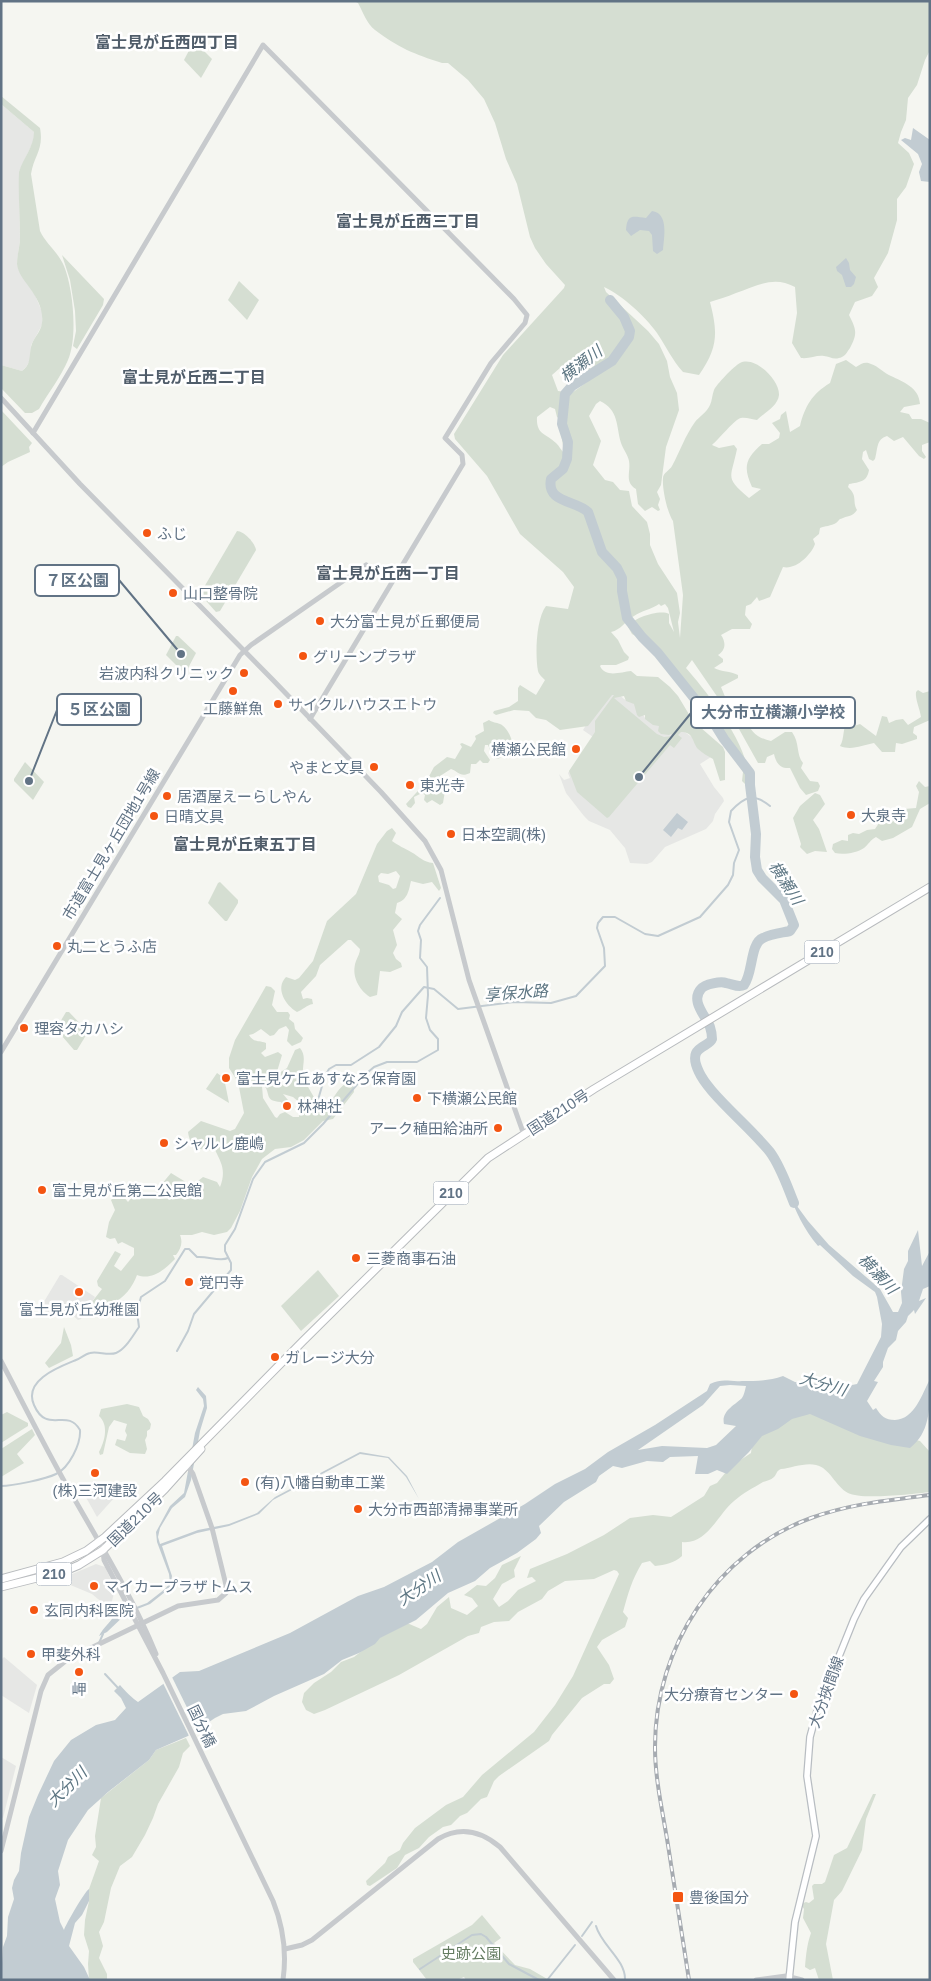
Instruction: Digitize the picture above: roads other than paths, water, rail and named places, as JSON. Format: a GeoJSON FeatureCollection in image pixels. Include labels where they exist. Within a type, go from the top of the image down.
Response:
{"type":"FeatureCollection","features":[{"type":"Feature","properties":{"kind":"highway","name":"国道210号"},"geometry":{"type":"LineString","coordinates":[[1,1579],[63,1562],[100,1542],[152,1493],[238,1405],[488,1158],[583,1096],[930,887]]}},
{"type":"Feature","properties":{"kind":"highway","name":"国道210号"},"geometry":{"type":"LineString","coordinates":[[1,1588],[64,1571],[79,1565],[103,1550],[187,1466],[238,1405]]}},
{"type":"Feature","properties":{"kind":"main road","name":"大分挾間線"},"geometry":{"type":"LineString","coordinates":[[789,1978],[794,1922],[816,1836],[808,1792],[807,1770],[810,1737],[816,1711],[854,1618],[864,1599],[901,1547],[930,1519]]}},
{"type":"Feature","properties":{"kind":"street"},"geometry":{"type":"LineString","coordinates":[[33,433],[263,45],[524,310],[527,316],[525,323],[491,363],[445,438],[462,454],[463,463],[310,719]]}},
{"type":"Feature","properties":{"kind":"street"},"geometry":{"type":"LineString","coordinates":[[1,398],[80,484],[244,650],[415,828],[428,845],[437,860],[447,889],[469,980],[524,1135]]}},
{"type":"Feature","properties":{"kind":"street"},"geometry":{"type":"LineString","coordinates":[[244,650],[366,565]]}},
{"type":"Feature","properties":{"kind":"street","name":"市道富士見ヶ丘団地1号線"},"geometry":{"type":"LineString","coordinates":[[1,1052],[244,650]]}},
{"type":"Feature","properties":{"kind":"street"},"geometry":{"type":"LineString","coordinates":[[1,1361],[60,1474],[103,1550]]}},
{"type":"Feature","properties":{"kind":"street"},"geometry":{"type":"LineString","coordinates":[[1,1851],[14,1794],[45,1681],[62,1662],[112,1636],[182,1604],[218,1600],[226,1592],[212,1528],[192,1474],[187,1466]]}},
{"type":"Feature","properties":{"kind":"street","name":"国分橋"},"geometry":{"type":"LineString","coordinates":[[103,1550],[276,1909],[282,1930],[284,1949],[283,1980]]}},
{"type":"Feature","properties":{"kind":"street"},"geometry":{"type":"LineString","coordinates":[[284,1949],[302,1945],[312,1940],[438,1839],[452,1832],[470,1831],[482,1835],[500,1847],[614,1980]]}},
{"type":"Feature","properties":{"kind":"street"},"geometry":{"type":"LineString","coordinates":[[756,1980],[789,1978],[802,1980]]}},
{"type":"Feature","properties":{"kind":"water"},"geometry":{"type":"Polygon","coordinates":[[[913,128],[930,140],[930,182],[921,181],[919,172],[922,164],[918,154],[901,140],[905,138],[911,140],[913,128]]]}},
{"type":"Feature","properties":{"kind":"water"},"geometry":{"type":"Polygon","coordinates":[[[652,211],[661,216],[664,227],[663,250],[657,254],[653,251],[652,235],[649,231],[640,230],[631,236],[626,230],[630,218],[646,218],[652,211]]]}},
{"type":"Feature","properties":{"kind":"water"},"geometry":{"type":"Polygon","coordinates":[[[846,258],[850,270],[856,277],[851,287],[846,287],[842,275],[837,271],[836,267],[846,258]]]}},
{"type":"Feature","properties":{"kind":"water"},"geometry":{"type":"Polygon","coordinates":[[[677,813],[688,822],[682,830],[678,828],[671,837],[663,830],[677,813]]]}},
{"type":"Feature","properties":{"kind":"water","name":"大分川"},"geometry":{"type":"Polygon","coordinates":[[[793,1190],[797,1206],[829,1245],[880,1289],[893,1312],[898,1312],[902,1303],[901,1292],[904,1269],[908,1261],[908,1251],[918,1230],[922,1266],[930,1251],[930,1286],[923,1289],[919,1301],[926,1298],[915,1314],[914,1310],[908,1316],[906,1322],[898,1331],[896,1340],[888,1348],[883,1367],[874,1381],[878,1382],[867,1401],[873,1410],[876,1408],[886,1418],[892,1420],[902,1419],[913,1411],[930,1379],[928,1417],[926,1426],[917,1442],[910,1448],[891,1445],[860,1436],[810,1414],[792,1419],[778,1429],[762,1436],[727,1474],[717,1470],[708,1474],[695,1474],[698,1456],[670,1457],[663,1462],[647,1461],[622,1468],[613,1466],[599,1476],[596,1482],[564,1502],[539,1526],[541,1533],[536,1539],[517,1553],[490,1568],[475,1581],[448,1593],[416,1620],[380,1638],[375,1644],[359,1653],[342,1660],[324,1674],[274,1696],[246,1711],[223,1714],[188,1736],[156,1750],[149,1760],[88,1810],[68,1840],[58,1871],[60,1885],[55,1899],[60,1922],[64,1930],[89,1889],[89,1901],[82,1915],[75,1923],[69,1946],[84,1967],[90,1980],[1,1980],[3,1947],[7,1936],[8,1917],[14,1899],[12,1888],[19,1871],[29,1817],[54,1761],[71,1740],[96,1725],[115,1720],[126,1708],[121,1698],[114,1691],[120,1685],[138,1702],[180,1672],[199,1671],[290,1633],[358,1596],[384,1587],[432,1562],[458,1542],[525,1504],[555,1484],[585,1469],[608,1452],[655,1425],[707,1391],[710,1384],[722,1381],[773,1379],[783,1376],[795,1382],[837,1388],[857,1384],[881,1337],[882,1324],[877,1297],[875,1292],[853,1276],[820,1245],[818,1246],[800,1220],[788,1191],[793,1190]],[[720,1386],[703,1405],[638,1450],[662,1446],[707,1448],[716,1445],[736,1426],[724,1424],[725,1415],[742,1398],[746,1386],[720,1386]]]}},
{"type":"Feature","properties":{"kind":"water"},"geometry":{"type":"Polygon","coordinates":[[[198,1387],[206,1396],[207,1408],[200,1431],[191,1480],[185,1497],[172,1508],[160,1528],[158,1537],[160,1544],[198,1530],[229,1524],[257,1513],[275,1497],[360,1452],[389,1457],[407,1476],[419,1499],[406,1477],[388,1458],[360,1454],[273,1500],[259,1514],[229,1526],[197,1533],[162,1546],[172,1576],[170,1588],[150,1604],[127,1613],[107,1632],[99,1636],[116,1611],[123,1612],[147,1603],[170,1583],[169,1574],[157,1542],[156,1532],[170,1506],[184,1493],[195,1433],[204,1406],[203,1399],[196,1390],[198,1387]]]}},
{"type":"Feature","properties":{"kind":"waterway","name":"横瀬川"},"geometry":{"type":"LineString","coordinates":[[610,300],[624,317],[630,331],[629,337],[612,361],[572,386],[565,394],[562,424],[568,442],[567,459],[563,469],[551,479],[551,487],[557,497],[588,512],[602,552],[617,568],[622,578],[622,591],[627,618],[658,653],[714,723],[750,773],[756,834],[755,857],[757,870],[762,878],[784,900],[794,925],[790,931],[769,936],[759,941],[744,985],[738,986],[724,982],[701,989],[697,998],[698,1003],[710,1027],[712,1039],[697,1052],[695,1057],[699,1072],[712,1091],[770,1152],[781,1170],[794,1203]]}},
{"type":"Feature","properties":{"kind":"waterway","name":"享保水路"},"geometry":{"type":"LineString","coordinates":[[315,1110],[325,1076],[329,1069],[336,1065],[351,1065],[379,1047],[396,1026],[402,1012],[424,987],[434,989],[458,1009],[514,1002],[551,1003],[576,996],[605,966],[604,948],[597,928],[598,923],[603,917],[615,917],[645,934],[658,936],[700,917],[728,885],[733,875],[734,863],[739,850],[729,822],[731,811],[745,799],[750,798],[759,799],[770,806]]}},
{"type":"Feature","properties":{"kind":"waterway","name":"享保水路"},"geometry":{"type":"LineString","coordinates":[[177,1351],[188,1331],[194,1314],[231,1270],[231,1263],[225,1251],[225,1245],[235,1229],[253,1179],[265,1162],[304,1143],[374,1067],[387,1062],[417,1062],[438,1050],[438,1039],[430,1030],[426,1018],[428,995],[427,967],[420,958],[421,940],[418,931],[420,925],[440,898]]}},
{"type":"Feature","properties":{"kind":"waterway","name":"享保水路"},"geometry":{"type":"LineString","coordinates":[[1,1486],[29,1482],[56,1474],[70,1461],[76,1448],[80,1430],[75,1424],[69,1421],[51,1420],[39,1414],[32,1396],[38,1382],[52,1371],[88,1354],[113,1354],[120,1351],[139,1327],[137,1312],[141,1297],[165,1281],[185,1249],[189,1249],[197,1257],[228,1258]]}},
{"type":"Feature","properties":{"kind":"waterway"},"geometry":{"type":"LineString","coordinates":[[99,1643],[103,1634]]}},
{"type":"Feature","properties":{"kind":"waterway"},"geometry":{"type":"LineString","coordinates":[[105,1674],[119,1689]]}},
{"type":"Feature","properties":{"kind":"waterway"},"geometry":{"type":"LineString","coordinates":[[582,1936],[592,1922]]}},
{"type":"Feature","properties":{"kind":"waterway"},"geometry":{"type":"LineString","coordinates":[[596,1926],[603,1940],[622,1966],[625,1980]]}},
{"type":"Feature","properties":{"kind":"waterway"},"geometry":{"type":"LineString","coordinates":[[420,1969],[472,1935],[481,1934],[486,1937],[509,1964],[539,1980]]}},
{"type":"Feature","properties":{"kind":"waterway"},"geometry":{"type":"LineString","coordinates":[[548,1979],[575,1945]]}},
{"type":"Feature","properties":{"kind":"railway"},"geometry":{"type":"LineString","coordinates":[[689,1980],[655,1759],[658,1710],[666,1674],[679,1640],[697,1608],[720,1579],[747,1554],[777,1534],[811,1518],[840,1509],[930,1495]]}},
{"type":"Feature","properties":{"kind":"place","name":"ふじ"},"geometry":{"type":"Point","coordinates":[147,533]}},
{"type":"Feature","properties":{"kind":"place","name":"山口整骨院"},"geometry":{"type":"Point","coordinates":[173,593]}},
{"type":"Feature","properties":{"kind":"place","name":"大分富士見が丘郵便局"},"geometry":{"type":"Point","coordinates":[320,621]}},
{"type":"Feature","properties":{"kind":"place","name":"７区公園"},"geometry":{"type":"Point","coordinates":[181,654]}},
{"type":"Feature","properties":{"kind":"place","name":"グリーンプラザ"},"geometry":{"type":"Point","coordinates":[303,656]}},
{"type":"Feature","properties":{"kind":"place","name":"岩波内科クリニック"},"geometry":{"type":"Point","coordinates":[244,673]}},
{"type":"Feature","properties":{"kind":"place","name":"工藤鮮魚"},"geometry":{"type":"Point","coordinates":[233,691]}},
{"type":"Feature","properties":{"kind":"place","name":"サイクルハウスエトウ"},"geometry":{"type":"Point","coordinates":[278,704]}},
{"type":"Feature","properties":{"kind":"place","name":"横瀬公民館"},"geometry":{"type":"Point","coordinates":[576,749]}},
{"type":"Feature","properties":{"kind":"place","name":"やまと文具"},"geometry":{"type":"Point","coordinates":[374,767]}},
{"type":"Feature","properties":{"kind":"place","name":"大分市立横瀬小学校"},"geometry":{"type":"Point","coordinates":[639,777]}},
{"type":"Feature","properties":{"kind":"place","name":"５区公園"},"geometry":{"type":"Point","coordinates":[29,781]}},
{"type":"Feature","properties":{"kind":"place","name":"東光寺"},"geometry":{"type":"Point","coordinates":[410,785]}},
{"type":"Feature","properties":{"kind":"place","name":"居酒屋えーらしやん"},"geometry":{"type":"Point","coordinates":[167,796]}},
{"type":"Feature","properties":{"kind":"place","name":"大泉寺"},"geometry":{"type":"Point","coordinates":[851,815]}},
{"type":"Feature","properties":{"kind":"place","name":"日晴文具"},"geometry":{"type":"Point","coordinates":[154,816]}},
{"type":"Feature","properties":{"kind":"place","name":"日本空調(株)"},"geometry":{"type":"Point","coordinates":[451,834]}},
{"type":"Feature","properties":{"kind":"place","name":"丸二とうふ店"},"geometry":{"type":"Point","coordinates":[57,946]}},
{"type":"Feature","properties":{"kind":"place","name":"理容タカハシ"},"geometry":{"type":"Point","coordinates":[24,1028]}},
{"type":"Feature","properties":{"kind":"place","name":"富士見ケ丘あすなろ保育園"},"geometry":{"type":"Point","coordinates":[226,1078]}},
{"type":"Feature","properties":{"kind":"place","name":"下横瀬公民館"},"geometry":{"type":"Point","coordinates":[417,1098]}},
{"type":"Feature","properties":{"kind":"place","name":"林神社"},"geometry":{"type":"Point","coordinates":[287,1106]}},
{"type":"Feature","properties":{"kind":"place","name":"アーク稙田給油所"},"geometry":{"type":"Point","coordinates":[498,1128]}},
{"type":"Feature","properties":{"kind":"place","name":"シャルレ鹿嶋"},"geometry":{"type":"Point","coordinates":[164,1143]}},
{"type":"Feature","properties":{"kind":"place","name":"富士見が丘第二公民館"},"geometry":{"type":"Point","coordinates":[42,1190]}},
{"type":"Feature","properties":{"kind":"place","name":"三菱商事石油"},"geometry":{"type":"Point","coordinates":[356,1258]}},
{"type":"Feature","properties":{"kind":"place","name":"覚円寺"},"geometry":{"type":"Point","coordinates":[189,1282]}},
{"type":"Feature","properties":{"kind":"place","name":"富士見が丘幼稚園"},"geometry":{"type":"Point","coordinates":[79,1292]}},
{"type":"Feature","properties":{"kind":"place","name":"ガレージ大分"},"geometry":{"type":"Point","coordinates":[275,1357]}},
{"type":"Feature","properties":{"kind":"place","name":"(株)三河建設"},"geometry":{"type":"Point","coordinates":[95,1473]}},
{"type":"Feature","properties":{"kind":"place","name":"(有)八幡自動車工業"},"geometry":{"type":"Point","coordinates":[245,1482]}},
{"type":"Feature","properties":{"kind":"place","name":"大分市西部清掃事業所"},"geometry":{"type":"Point","coordinates":[358,1509]}},
{"type":"Feature","properties":{"kind":"place","name":"マイカープラザトムス"},"geometry":{"type":"Point","coordinates":[94,1586]}},
{"type":"Feature","properties":{"kind":"place","name":"玄同内科医院"},"geometry":{"type":"Point","coordinates":[34,1610]}},
{"type":"Feature","properties":{"kind":"place","name":"甲斐外科"},"geometry":{"type":"Point","coordinates":[31,1654]}},
{"type":"Feature","properties":{"kind":"place","name":"岬"},"geometry":{"type":"Point","coordinates":[79,1672]}},
{"type":"Feature","properties":{"kind":"place","name":"大分療育センター"},"geometry":{"type":"Point","coordinates":[794,1694]}},
{"type":"Feature","properties":{"kind":"place","name":"豊後国分"},"geometry":{"type":"Point","coordinates":[678,1897]}},
{"type":"Feature","properties":{"kind":"district","name":"富士見が丘西四丁目"},"geometry":{"type":"Point","coordinates":[167,42]}},
{"type":"Feature","properties":{"kind":"district","name":"富士見が丘西三丁目"},"geometry":{"type":"Point","coordinates":[408,221]}},
{"type":"Feature","properties":{"kind":"district","name":"富士見が丘西二丁目"},"geometry":{"type":"Point","coordinates":[194,377]}},
{"type":"Feature","properties":{"kind":"district","name":"富士見が丘西一丁目"},"geometry":{"type":"Point","coordinates":[388,573]}},
{"type":"Feature","properties":{"kind":"district","name":"富士見が丘東五丁目"},"geometry":{"type":"Point","coordinates":[245,844]}},
{"type":"Feature","properties":{"kind":"park label","name":"史跡公園"},"geometry":{"type":"Point","coordinates":[471,1953]}}]}
